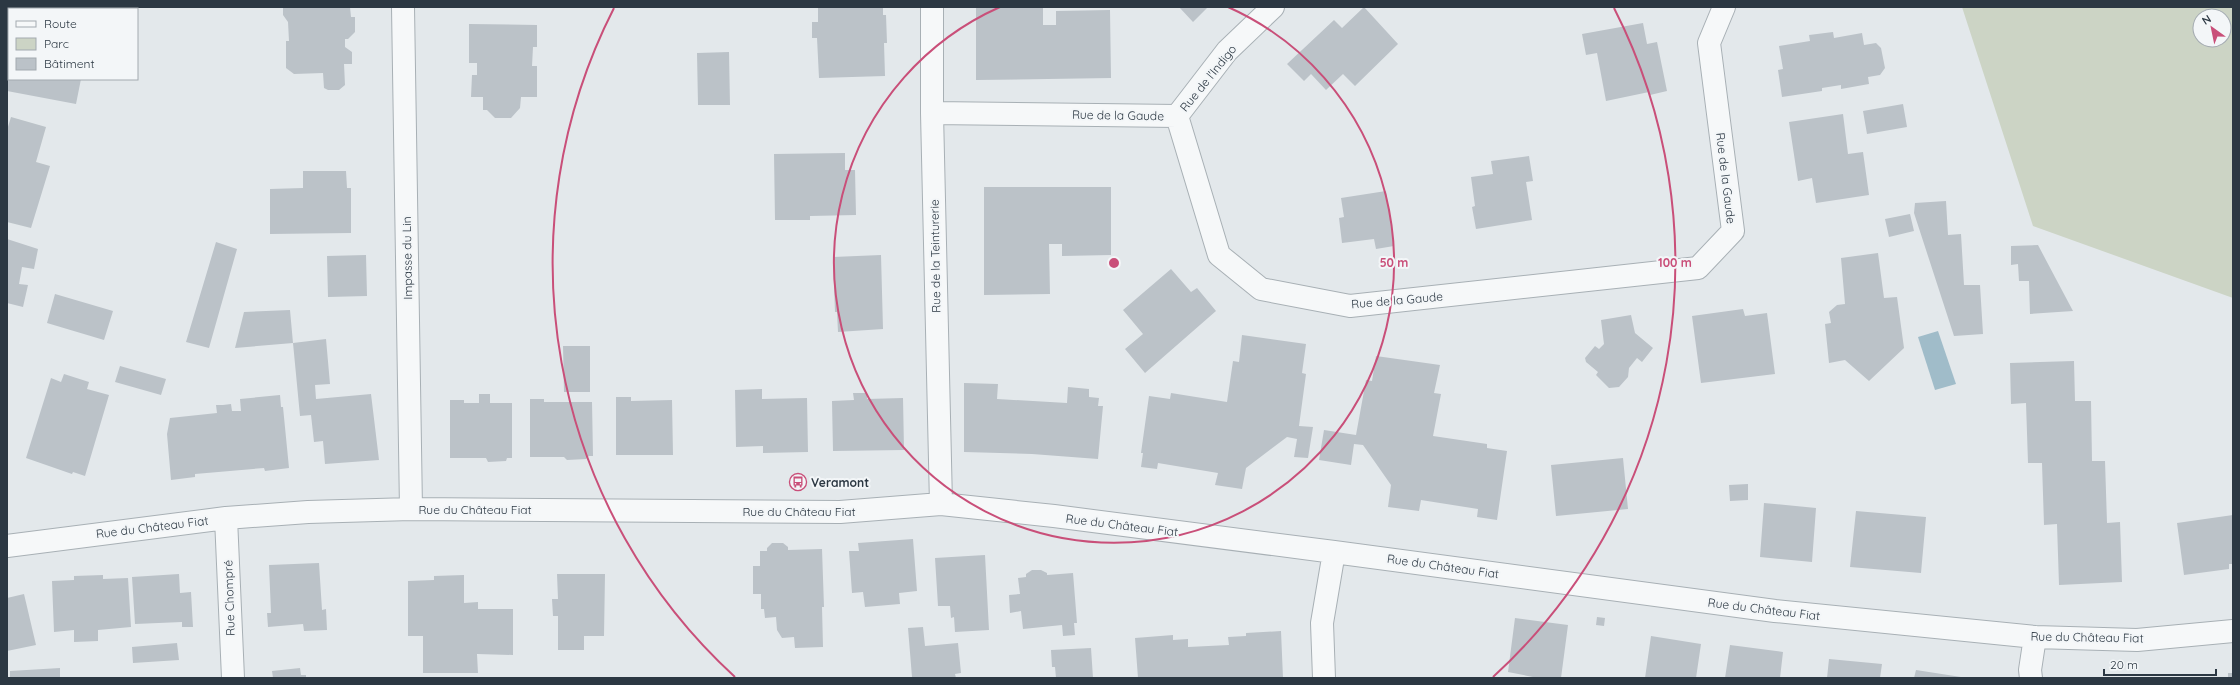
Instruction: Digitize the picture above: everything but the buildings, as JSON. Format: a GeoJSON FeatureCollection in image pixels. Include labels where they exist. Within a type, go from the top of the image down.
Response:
{"type":"FeatureCollection","features":[{"type":"Feature","properties":{"kind":"street","name":"Impasse du Lin"},"geometry":{"type":"LineString","coordinates":[[403,7],[411,509]]}},
{"type":"Feature","properties":{"kind":"street","name":"Rue de la Teinturerie"},"geometry":{"type":"LineString","coordinates":[[932,7],[932,113],[941,504]]}},
{"type":"Feature","properties":{"kind":"street","name":"Rue de l'Indigo"},"geometry":{"type":"LineString","coordinates":[[1177,116],[1227,51],[1273,7]]}},
{"type":"Feature","properties":{"kind":"street","name":"Rue de la Gaude"},"geometry":{"type":"LineString","coordinates":[[932,113],[1177,116],[1218,255],[1260,289],[1350,306],[1698,268],[1733,231],[1709,43],[1724,7]]}},
{"type":"Feature","properties":{"kind":"street","name":"Rue du Château Fiat"},"geometry":{"type":"LineString","coordinates":[[7,546],[226,518],[308,512],[411,509],[840,512],[941,504],[1062,517],[1334,552],[1775,612],[2035,637],[2137,640],[2233,631]]}},
{"type":"Feature","properties":{"kind":"street","name":"Rue Chompré"},"geometry":{"type":"LineString","coordinates":[[226,518],[233,678]]}},
{"type":"Feature","properties":{"kind":"street"},"geometry":{"type":"LineString","coordinates":[[1324,678],[1322,623],[1334,552]]}},
{"type":"Feature","properties":{"kind":"street"},"geometry":{"type":"LineString","coordinates":[[2031,678],[2030,670],[2035,637]]}},
{"type":"Feature","properties":{"kind":"green space"},"geometry":{"type":"Polygon","coordinates":[[[1962,7],[2233,7],[2233,298],[2033,226],[1962,7]]]}},
{"type":"Feature","properties":{"kind":"water"},"geometry":{"type":"Polygon","coordinates":[[[1938,331],[1956,384],[1935,390],[1918,337],[1938,331]]]}},
{"type":"Feature","properties":{"kind":"place","name":"Veramont"},"geometry":{"type":"Point","coordinates":[798,482]}}]}
